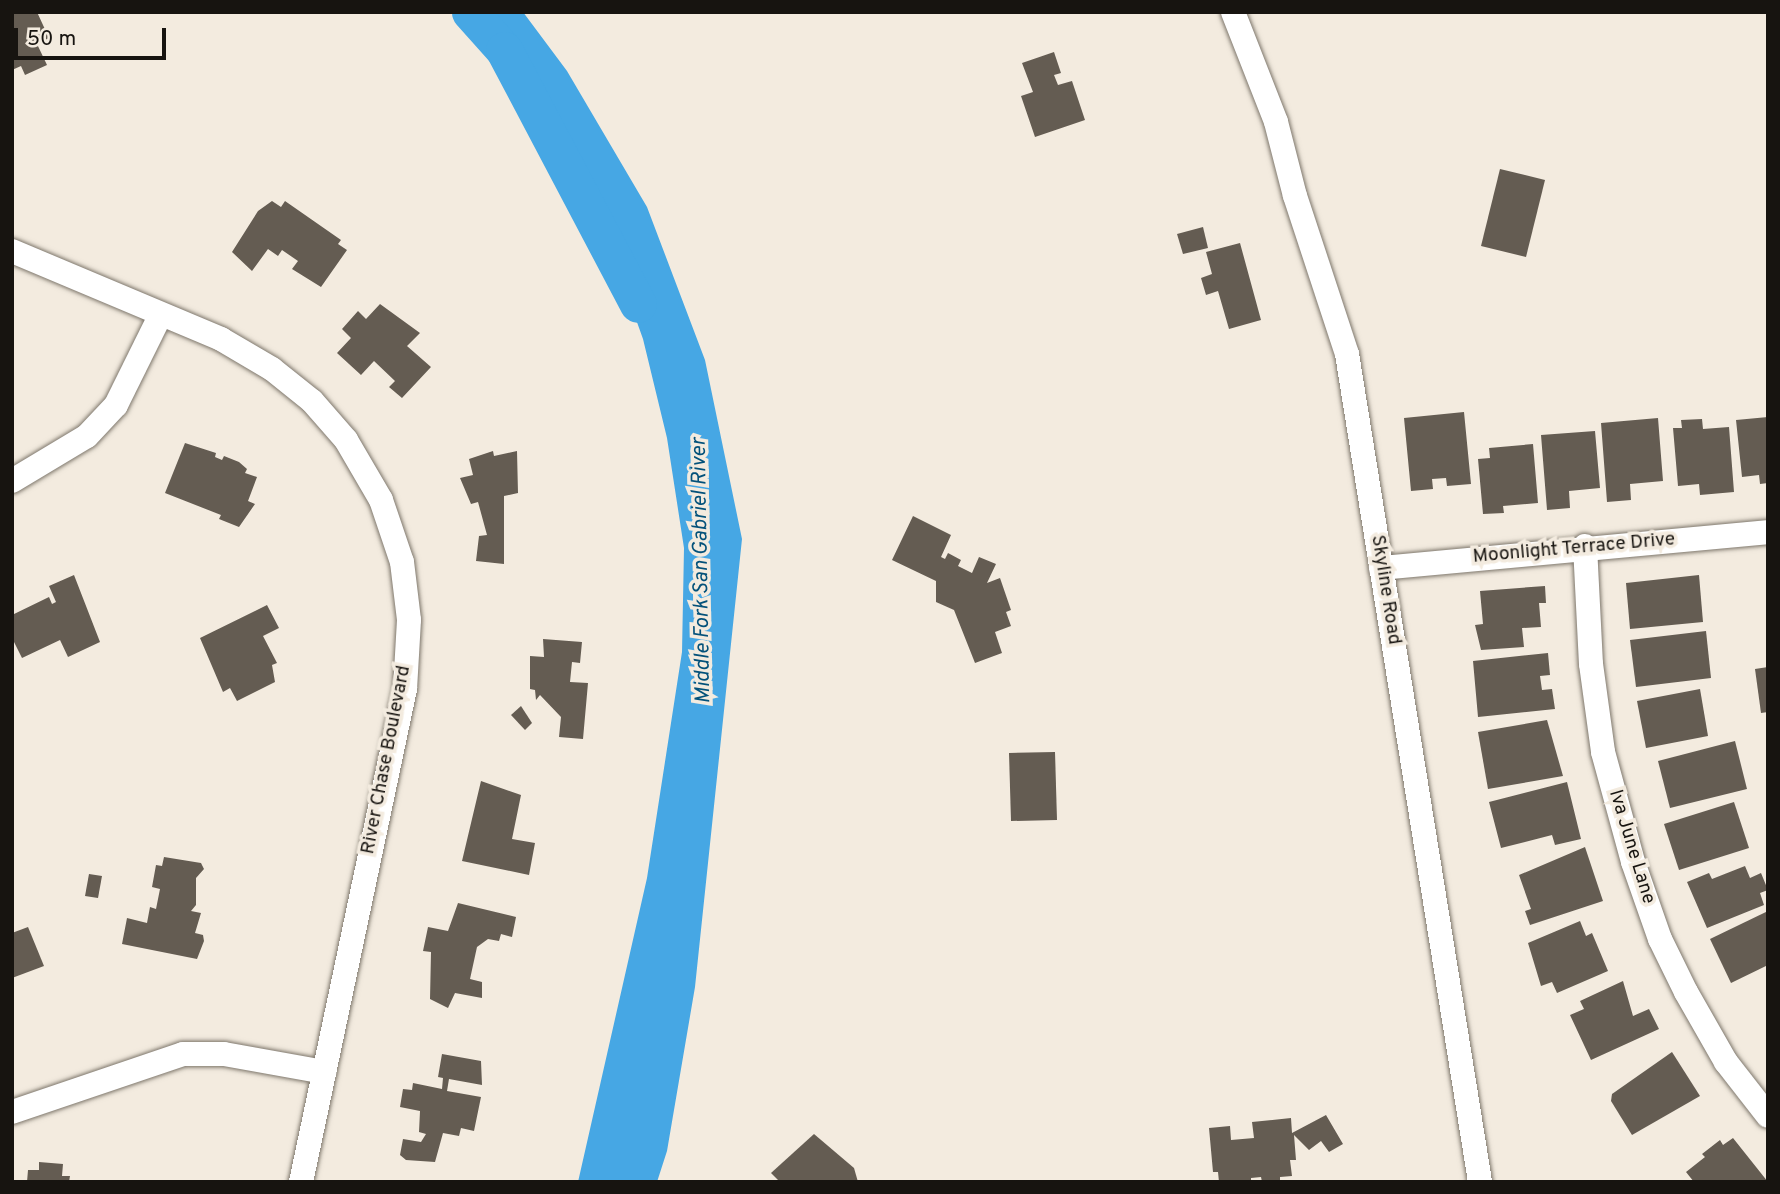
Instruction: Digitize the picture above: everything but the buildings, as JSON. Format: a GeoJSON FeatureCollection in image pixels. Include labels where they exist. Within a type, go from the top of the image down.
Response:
{"type":"FeatureCollection","features":[{"type":"Feature","properties":{"kind":"street","name":"Skyline Road"},"geometry":{"type":"LineString","coordinates":[[1233,12],[1276,122],[1295,196],[1347,354],[1480,1182]]}},
{"type":"Feature","properties":{"kind":"street","name":"River Chase Boulevard"},"geometry":{"type":"LineString","coordinates":[[12,251],[159,316],[221,339],[272,369],[312,401],[346,440],[381,500],[402,562],[409,620],[405,689],[301,1182]]}},
{"type":"Feature","properties":{"kind":"street"},"geometry":{"type":"LineString","coordinates":[[12,481],[87,436],[116,405],[159,316]]}},
{"type":"Feature","properties":{"kind":"street","name":"Moonlight Terrace Drive"},"geometry":{"type":"LineString","coordinates":[[1381,568],[1585,547],[1768,533]]}},
{"type":"Feature","properties":{"kind":"street","name":"Iva June Lane"},"geometry":{"type":"LineString","coordinates":[[1585,547],[1591,664],[1603,752],[1633,862],[1660,939],[1686,992],[1726,1062],[1768,1116]]}},
{"type":"Feature","properties":{"kind":"street"},"geometry":{"type":"LineString","coordinates":[[12,1112],[183,1054],[225,1054],[324,1072]]}},
{"type":"Feature","properties":{"kind":"water"},"geometry":{"type":"Polygon","coordinates":[[[452,12],[523,12],[567,71],[647,207],[705,360],[742,539],[695,987],[667,1151],[657,1182],[578,1182],[647,878],[682,652],[684,548],[667,438],[643,339],[598,213],[541,121],[452,12]]]}},
{"type":"Feature","properties":{"kind":"waterway","name":"Middle Fork San Gabriel River"},"geometry":{"type":"LineString","coordinates":[[470,12],[504,50],[638,304]]}}]}
